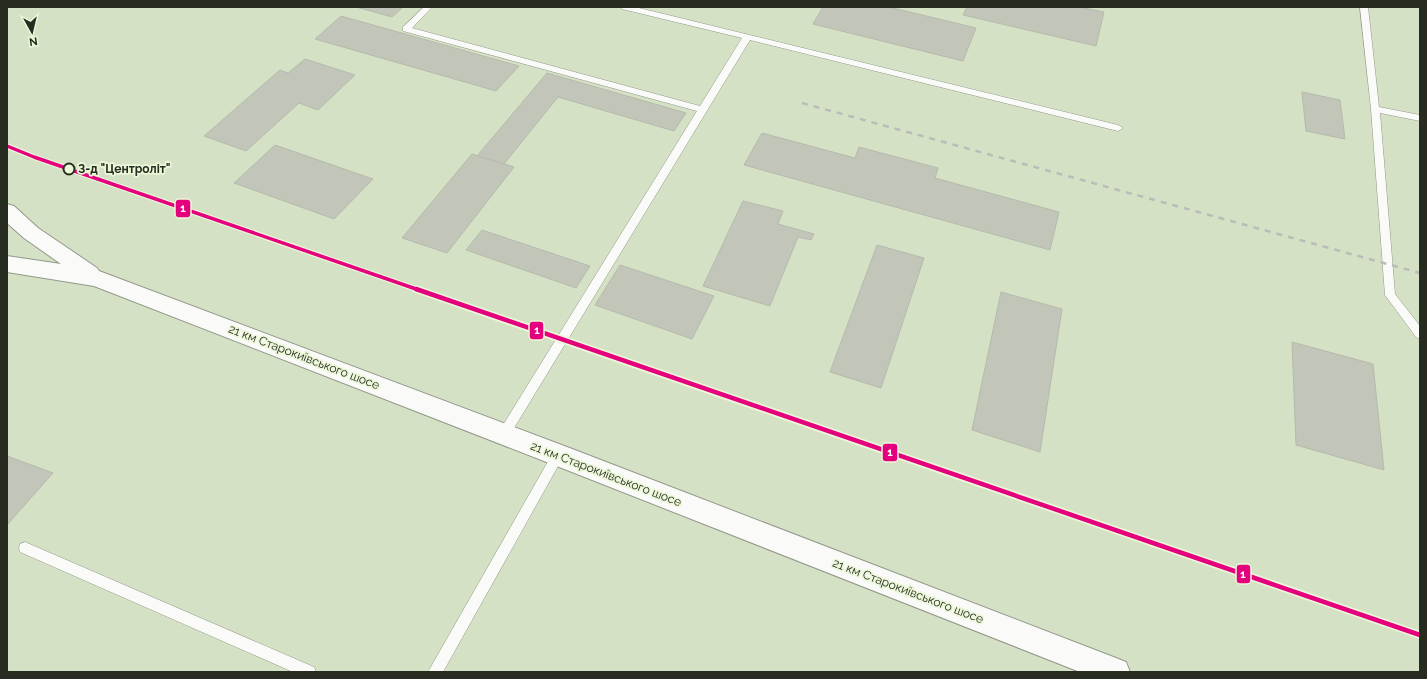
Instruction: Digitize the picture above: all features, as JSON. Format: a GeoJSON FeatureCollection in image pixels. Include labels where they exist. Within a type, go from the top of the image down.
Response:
{"type":"FeatureCollection","features":[{"type":"Feature","properties":{"kind":"street","name":"21 км Старокиївського шосе"},"geometry":{"type":"LineString","coordinates":[[7,211],[32,233],[96,278]]}},
{"type":"Feature","properties":{"kind":"street","name":"21 км Старокиївського шосе"},"geometry":{"type":"LineString","coordinates":[[7,264],[96,278],[504,434],[1116,672]]}},
{"type":"Feature","properties":{"kind":"lane"},"geometry":{"type":"LineString","coordinates":[[428,7],[406,29],[703,110]]}},
{"type":"Feature","properties":{"kind":"lane"},"geometry":{"type":"LineString","coordinates":[[626,7],[1118,128]]}},
{"type":"Feature","properties":{"kind":"lane"},"geometry":{"type":"LineString","coordinates":[[1364,7],[1375,109],[1390,295],[1420,334]]}},
{"type":"Feature","properties":{"kind":"lane"},"geometry":{"type":"LineString","coordinates":[[504,434],[748,36]]}},
{"type":"Feature","properties":{"kind":"lane"},"geometry":{"type":"LineString","coordinates":[[1375,109],[1420,118]]}},
{"type":"Feature","properties":{"kind":"lane"},"geometry":{"type":"LineString","coordinates":[[435,672],[558,455]]}},
{"type":"Feature","properties":{"kind":"lane"},"geometry":{"type":"LineString","coordinates":[[25,548],[309,672]]}},
{"type":"Feature","properties":{"kind":"shaded area"},"geometry":{"type":"Polygon","coordinates":[[[7,7],[1420,7],[1420,672],[7,672],[7,7]]]}},
{"type":"Feature","properties":{"kind":"building"},"geometry":{"type":"Polygon","coordinates":[[[356,7],[403,7],[392,17],[356,7]]]}},
{"type":"Feature","properties":{"kind":"building"},"geometry":{"type":"Polygon","coordinates":[[[823,7],[889,7],[976,28],[963,61],[813,24],[823,7]]]}},
{"type":"Feature","properties":{"kind":"building"},"geometry":{"type":"Polygon","coordinates":[[[967,7],[1079,7],[1104,12],[1096,46],[963,15],[967,7]]]}},
{"type":"Feature","properties":{"kind":"building"},"geometry":{"type":"Polygon","coordinates":[[[341,16],[519,66],[496,91],[315,39],[341,16]]]}},
{"type":"Feature","properties":{"kind":"building"},"geometry":{"type":"Polygon","coordinates":[[[305,59],[355,75],[318,110],[299,103],[246,151],[204,136],[280,70],[288,73],[305,59]]]}},
{"type":"Feature","properties":{"kind":"building"},"geometry":{"type":"Polygon","coordinates":[[[547,73],[686,113],[674,131],[558,97],[504,164],[477,156],[547,73]]]}},
{"type":"Feature","properties":{"kind":"building"},"geometry":{"type":"Polygon","coordinates":[[[1302,92],[1340,100],[1345,139],[1306,131],[1302,92]]]}},
{"type":"Feature","properties":{"kind":"building"},"geometry":{"type":"Polygon","coordinates":[[[762,133],[855,158],[859,147],[938,168],[935,178],[1059,212],[1050,250],[744,165],[762,133]]]}},
{"type":"Feature","properties":{"kind":"building"},"geometry":{"type":"Polygon","coordinates":[[[275,145],[373,179],[334,219],[234,183],[275,145]]]}},
{"type":"Feature","properties":{"kind":"building"},"geometry":{"type":"Polygon","coordinates":[[[472,154],[514,167],[447,253],[402,238],[472,154]]]}},
{"type":"Feature","properties":{"kind":"building"},"geometry":{"type":"Polygon","coordinates":[[[743,201],[783,211],[778,224],[814,234],[811,240],[798,237],[770,306],[703,286],[743,201]]]}},
{"type":"Feature","properties":{"kind":"building"},"geometry":{"type":"Polygon","coordinates":[[[482,230],[590,266],[576,288],[466,250],[482,230]]]}},
{"type":"Feature","properties":{"kind":"building"},"geometry":{"type":"Polygon","coordinates":[[[877,245],[924,258],[881,388],[830,372],[877,245]]]}},
{"type":"Feature","properties":{"kind":"building"},"geometry":{"type":"Polygon","coordinates":[[[620,265],[714,296],[692,339],[595,305],[620,265]]]}},
{"type":"Feature","properties":{"kind":"building"},"geometry":{"type":"Polygon","coordinates":[[[1001,292],[1062,309],[1040,452],[972,430],[1001,292]]]}},
{"type":"Feature","properties":{"kind":"building"},"geometry":{"type":"Polygon","coordinates":[[[1292,342],[1373,364],[1384,470],[1296,445],[1292,342]]]}},
{"type":"Feature","properties":{"kind":"building"},"geometry":{"type":"Polygon","coordinates":[[[7,456],[53,473],[7,525],[7,456]]]}},
{"type":"Feature","properties":{"kind":"railway"},"geometry":{"type":"LineString","coordinates":[[802,103],[1420,273]]}},
{"type":"Feature","properties":{"kind":"transit line","name":"1"},"geometry":{"type":"LineString","coordinates":[[7,146],[34,157],[1420,635]]}},
{"type":"Feature","properties":{"kind":"place","name":"З-д \"Центроліт\""},"geometry":{"type":"Point","coordinates":[69,169]}}]}
